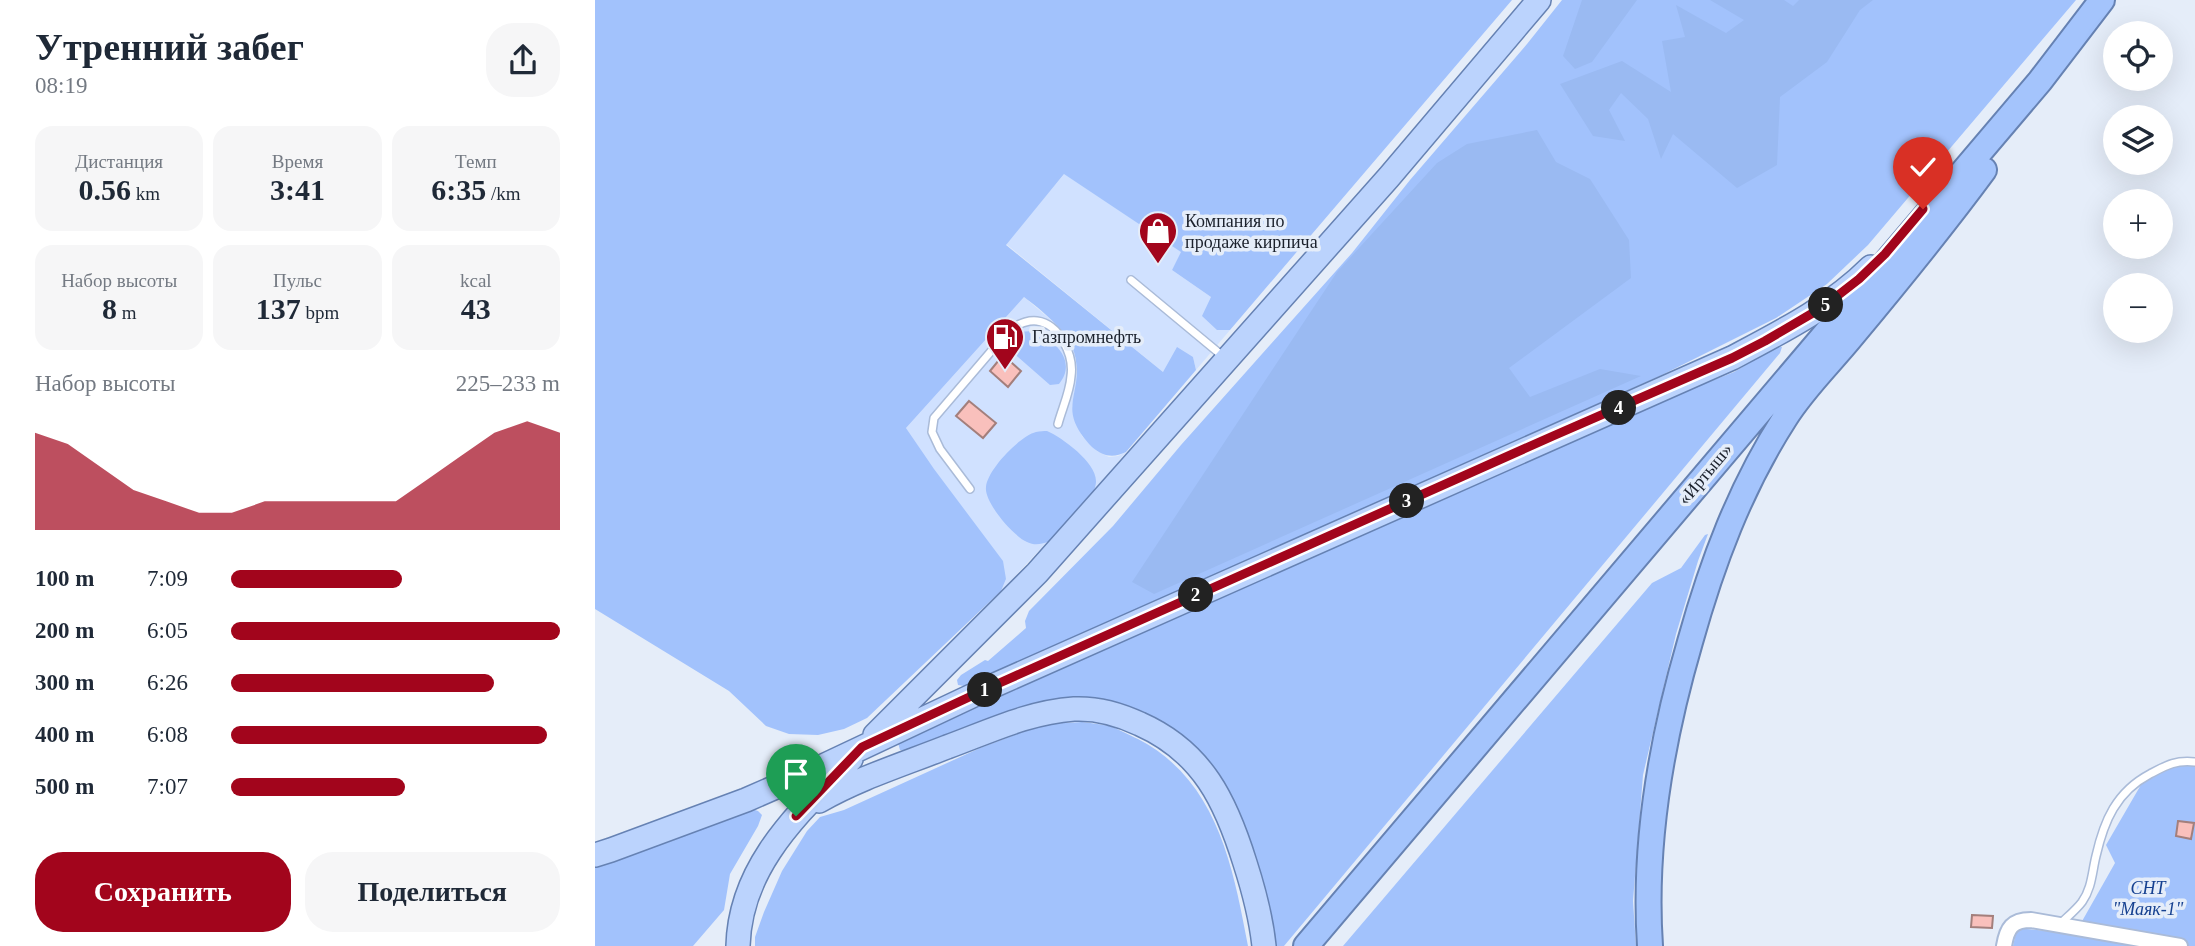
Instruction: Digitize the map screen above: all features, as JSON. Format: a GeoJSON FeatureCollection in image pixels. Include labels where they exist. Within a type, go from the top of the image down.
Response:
{"type":"FeatureCollection","features":[{"type":"Feature","properties":{"kind":"highway","name":"«Иртыш»"},"geometry":{"type":"LineString","coordinates":[[1306,946],[2040,81],[2102,0]]}},
{"type":"Feature","properties":{"kind":"highway","name":"«Иртыш»"},"geometry":{"type":"LineString","coordinates":[[1328,946],[1808,376],[2120,0]]}},
{"type":"Feature","properties":{"kind":"highway"},"geometry":{"type":"LineString","coordinates":[[1650,946],[1649,870],[1655,797],[1666,733],[1713,565],[1741,497],[1786,415],[1939,231],[2019,122]]}},
{"type":"Feature","properties":{"kind":"main road"},"geometry":{"type":"LineString","coordinates":[[739,946],[744,910],[757,874],[776,839],[862,747],[1037,573],[1389,177],[1539,0]]}},
{"type":"Feature","properties":{"kind":"main road"},"geometry":{"type":"LineString","coordinates":[[595,855],[746,800],[1008,679],[1732,358],[1798,322],[1846,290],[1885,254],[1961,164],[2040,81]]}},
{"type":"Feature","properties":{"kind":"main road"},"geometry":{"type":"LineString","coordinates":[[796,816],[861,780],[1010,723],[1049,712],[1075,709],[1111,712],[1146,726],[1177,746],[1192,759],[1217,792],[1233,826],[1257,899],[1264,946]]}},
{"type":"Feature","properties":{"kind":"street"},"geometry":{"type":"LineString","coordinates":[[2004,946],[2007,929],[2014,923],[2031,920],[2180,946]]}},
{"type":"Feature","properties":{"kind":"lane"},"geometry":{"type":"LineString","coordinates":[[1131,280],[1226,359]]}},
{"type":"Feature","properties":{"kind":"lane"},"geometry":{"type":"LineString","coordinates":[[970,489],[940,449],[932,432],[934,418],[1011,328],[1025,322],[1040,321],[1057,333],[1070,352],[1072,377],[1058,424]]}},
{"type":"Feature","properties":{"kind":"lane"},"geometry":{"type":"LineString","coordinates":[[2059,925],[2083,902],[2094,875],[2095,859],[2106,822],[2121,795],[2142,778],[2173,762],[2195,762]]}},
{"type":"Feature","properties":{"kind":"shaded area"},"geometry":{"type":"Polygon","coordinates":[[[1582,0],[1637,0],[1592,62],[1575,69],[1563,56],[1582,0]]]}},
{"type":"Feature","properties":{"kind":"shaded area"},"geometry":{"type":"Polygon","coordinates":[[[1710,0],[1784,0],[1793,6],[1799,0],[1873,0],[1860,10],[1827,62],[1780,97],[1777,165],[1737,188],[1673,134],[1661,159],[1648,119],[1621,93],[1609,110],[1625,141],[1593,136],[1560,84],[1622,61],[1671,92],[1662,41],[1685,37],[1676,5],[1726,33],[1744,20],[1710,0]]]}},
{"type":"Feature","properties":{"kind":"shaded area"},"geometry":{"type":"Polygon","coordinates":[[[1537,130],[1556,162],[1590,179],[1629,240],[1631,278],[1509,368],[1530,397],[1600,369],[1641,376],[1154,594],[1132,582],[1337,272],[1437,163],[1467,144],[1537,130]]]}},
{"type":"Feature","properties":{"kind":"shaded area"},"geometry":{"type":"Polygon","coordinates":[[[1065,173],[1182,252],[1172,270],[1211,297],[1217,330],[1230,330],[1196,370],[1193,357],[1163,372],[1006,244],[1065,173]]]}},
{"type":"Feature","properties":{"kind":"shaded area"},"geometry":{"type":"Polygon","coordinates":[[[1024,297],[1058,326],[1074,350],[1077,381],[1072,406],[1082,436],[1097,451],[1109,457],[1126,452],[1093,493],[1001,591],[1006,579],[906,428],[1024,297]]]}},
{"type":"Feature","properties":{"kind":"green space"},"geometry":{"type":"Polygon","coordinates":[[[595,0],[1512,0],[1230,330],[1217,330],[1202,316],[1211,297],[1172,270],[1181,252],[1064,174],[1006,245],[1163,372],[1177,347],[1193,357],[1196,370],[1126,452],[1113,456],[1104,455],[1092,447],[1074,421],[1072,410],[1077,367],[1071,344],[1053,322],[1024,297],[906,428],[1003,561],[1006,579],[1001,591],[867,718],[844,729],[818,735],[789,734],[766,726],[729,691],[595,609],[595,0]]]}},
{"type":"Feature","properties":{"kind":"green space"},"geometry":{"type":"Polygon","coordinates":[[[1562,0],[2076,0],[1868,245],[1827,284],[1776,318],[1662,375],[979,680],[964,686],[958,685],[957,680],[961,675],[985,660],[988,661],[1026,628],[1025,621],[1029,611],[1113,526],[1181,445],[1352,253],[1562,0]]]}},
{"type":"Feature","properties":{"kind":"green space"},"geometry":{"type":"Polygon","coordinates":[[[1033,331],[1049,339],[1065,359],[1066,367],[1059,384],[1050,385],[1002,343],[1017,332],[1033,331]]]}},
{"type":"Feature","properties":{"kind":"green space"},"geometry":{"type":"Polygon","coordinates":[[[1778,346],[1782,347],[1780,353],[1284,946],[1269,946],[1230,797],[1100,702],[908,752],[900,750],[898,743],[911,735],[1638,410],[1734,372],[1778,346]]]}},
{"type":"Feature","properties":{"kind":"green space"},"geometry":{"type":"Polygon","coordinates":[[[1047,431],[1062,439],[1085,459],[1095,475],[1096,483],[1093,493],[1048,542],[1035,544],[1021,539],[1007,526],[994,509],[986,487],[998,463],[1013,447],[1029,435],[1047,431]]]}},
{"type":"Feature","properties":{"kind":"green space"},"geometry":{"type":"Polygon","coordinates":[[[1708,534],[1676,634],[1643,775],[1633,901],[1636,946],[1343,946],[1652,583],[1681,568],[1708,534]]]}},
{"type":"Feature","properties":{"kind":"green space"},"geometry":{"type":"Polygon","coordinates":[[[1082,722],[1120,730],[1165,756],[1186,777],[1204,801],[1227,856],[1248,946],[755,946],[755,937],[764,912],[782,871],[807,831],[820,817],[844,810],[980,748],[1044,724],[1082,722]]]}},
{"type":"Feature","properties":{"kind":"green space","name":"СНТ \"Маяк-1\""},"geometry":{"type":"Polygon","coordinates":[[[2187,760],[2195,764],[2195,946],[2013,946],[2017,928],[2078,934],[2081,923],[2115,863],[2106,845],[2142,783],[2187,760]]]}},
{"type":"Feature","properties":{"kind":"green space"},"geometry":{"type":"Polygon","coordinates":[[[752,809],[762,815],[730,874],[724,910],[693,946],[595,946],[595,865],[669,842],[752,809]]]}},
{"type":"Feature","properties":{"kind":"building","name":"Газпромнефть"},"geometry":{"type":"Polygon","coordinates":[[[1003,355],[1021,371],[1008,387],[990,371],[1003,355]]]}},
{"type":"Feature","properties":{"kind":"building"},"geometry":{"type":"Polygon","coordinates":[[[969,401],[996,423],[983,438],[956,416],[969,401]]]}},
{"type":"Feature","properties":{"kind":"building"},"geometry":{"type":"Polygon","coordinates":[[[2178,821],[2194,823],[2191,839],[2176,836],[2178,821]]]}},
{"type":"Feature","properties":{"kind":"building"},"geometry":{"type":"Polygon","coordinates":[[[1972,915],[1993,916],[1992,928],[1971,927],[1972,915]]]}},
{"type":"Feature","properties":{"kind":"place","name":"Компания по продаже кирпича"},"geometry":{"type":"Point","coordinates":[1158,265]}},
{"type":"Feature","properties":{"kind":"place","name":"Газпромнефть"},"geometry":{"type":"Point","coordinates":[1005,371]}},
{"type":"Feature","properties":{"kind":"route"},"geometry":{"type":"LineString","coordinates":[[796,816],[862,747],[1765,341],[1823,307],[1846,290],[1885,254],[1923,209]]}}]}
